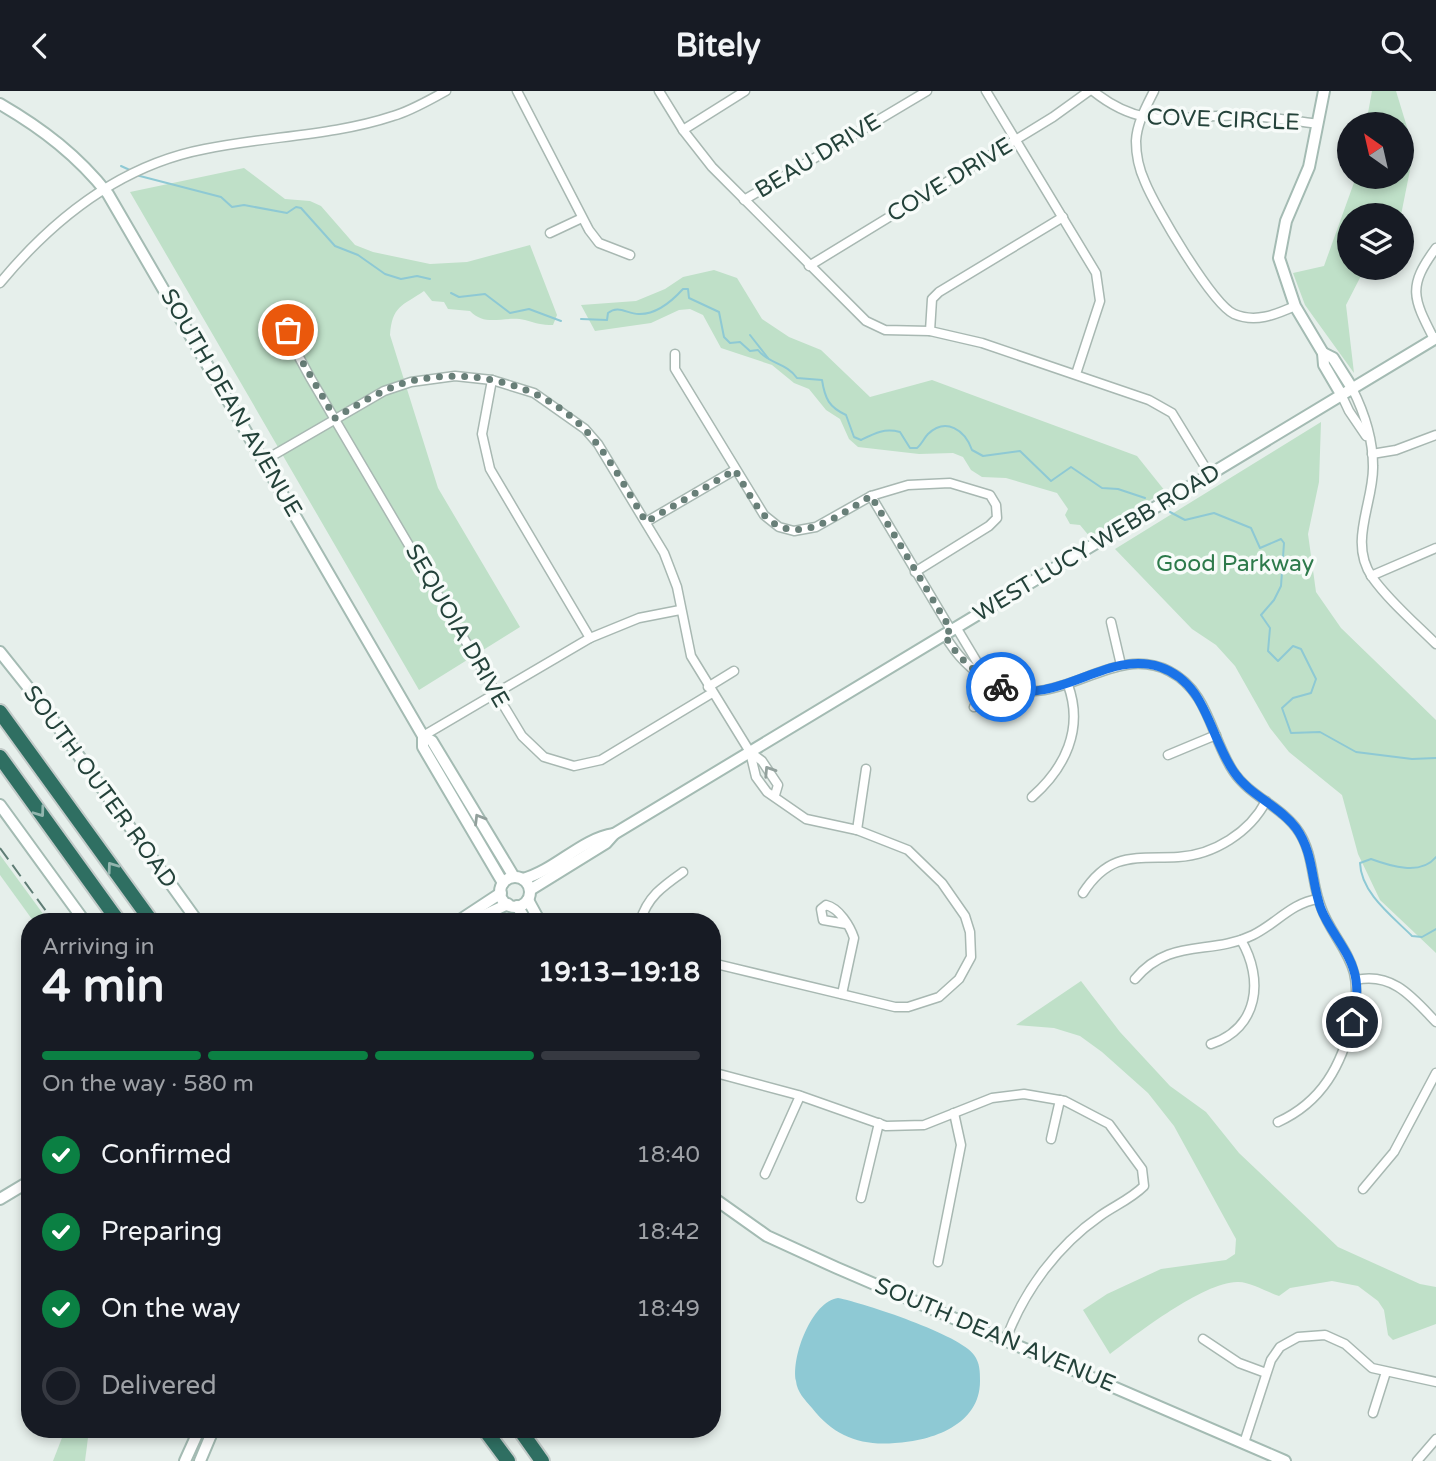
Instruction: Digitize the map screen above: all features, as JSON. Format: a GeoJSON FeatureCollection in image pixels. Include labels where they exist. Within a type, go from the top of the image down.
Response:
{"type":"FeatureCollection","features":[{"type":"Feature","properties":{"kind":"highway"},"geometry":{"type":"LineString","coordinates":[[0,712],[145,913]]}},
{"type":"Feature","properties":{"kind":"highway"},"geometry":{"type":"LineString","coordinates":[[0,757],[113,913]]}},
{"type":"Feature","properties":{"kind":"highway"},"geometry":{"type":"LineString","coordinates":[[491,1438],[508,1461]]}},
{"type":"Feature","properties":{"kind":"highway"},"geometry":{"type":"LineString","coordinates":[[526,1438],[542,1461]]}},
{"type":"Feature","properties":{"kind":"street"},"geometry":{"type":"LineString","coordinates":[[0,283],[30,247],[76,207],[141,169],[177,156],[235,143],[355,126],[395,116],[446,91]]}},
{"type":"Feature","properties":{"kind":"street"},"geometry":{"type":"LineString","coordinates":[[517,91],[582,218],[599,243],[631,255]]}},
{"type":"Feature","properties":{"kind":"street"},"geometry":{"type":"LineString","coordinates":[[659,91],[712,167],[857,314],[885,330],[930,331],[982,343],[1149,400],[1172,414],[1210,475]]}},
{"type":"Feature","properties":{"kind":"street"},"geometry":{"type":"LineString","coordinates":[[683,129],[745,91]]}},
{"type":"Feature","properties":{"kind":"street","name":"BEAU DRIVE"},"geometry":{"type":"LineString","coordinates":[[744,200],[927,91]]}},
{"type":"Feature","properties":{"kind":"street"},"geometry":{"type":"LineString","coordinates":[[986,91],[1096,273],[1100,291],[1097,311],[1076,374]]}},
{"type":"Feature","properties":{"kind":"street","name":"COVE DRIVE"},"geometry":{"type":"LineString","coordinates":[[809,266],[1015,141],[1091,91]]}},
{"type":"Feature","properties":{"kind":"street","name":"COVE CIRCLE"},"geometry":{"type":"LineString","coordinates":[[1091,91],[1114,109],[1140,118],[1246,116],[1318,124]]}},
{"type":"Feature","properties":{"kind":"street"},"geometry":{"type":"LineString","coordinates":[[1154,91],[1140,118],[1136,139],[1138,164],[1145,184],[1221,306],[1234,314],[1256,319],[1295,306]]}},
{"type":"Feature","properties":{"kind":"street"},"geometry":{"type":"LineString","coordinates":[[1324,91],[1309,167],[1286,221],[1279,258],[1295,306],[1323,353],[1324,365],[1349,411],[1368,438]]}},
{"type":"Feature","properties":{"kind":"street","name":"SOUTH DEAN AVENUE"},"geometry":{"type":"LineString","coordinates":[[0,104],[32,122],[82,162],[105,190],[265,460],[423,736],[423,747],[512,905]]}},
{"type":"Feature","properties":{"kind":"street"},"geometry":{"type":"LineString","coordinates":[[930,331],[932,299],[939,292],[1063,217]]}},
{"type":"Feature","properties":{"kind":"street"},"geometry":{"type":"LineString","coordinates":[[550,233],[582,218]]}},
{"type":"Feature","properties":{"kind":"street"},"geometry":{"type":"LineString","coordinates":[[1435,339],[1416,305],[1415,287],[1420,270],[1436,248]]}},
{"type":"Feature","properties":{"kind":"street","name":"SEQUOIA DRIVE"},"geometry":{"type":"LineString","coordinates":[[288,324],[288,337],[496,693],[522,736],[544,757],[574,766],[601,760],[710,690],[734,671]]}},
{"type":"Feature","properties":{"kind":"street","name":"WEST LUCY WEBB ROAD"},"geometry":{"type":"LineString","coordinates":[[512,905],[614,834],[1435,339]]}},
{"type":"Feature","properties":{"kind":"street"},"geometry":{"type":"LineString","coordinates":[[1323,353],[1333,358],[1353,388],[1367,419],[1372,454],[1372,481],[1362,537],[1371,576],[1436,644]]}},
{"type":"Feature","properties":{"kind":"street"},"geometry":{"type":"LineString","coordinates":[[675,354],[675,369],[735,470],[764,515],[779,527],[794,531],[816,527],[871,496],[908,485],[950,484],[990,495],[996,505],[997,518],[989,526],[915,572]]}},
{"type":"Feature","properties":{"kind":"street"},"geometry":{"type":"LineString","coordinates":[[265,460],[384,391],[411,381],[455,376],[492,380],[534,393],[585,429],[598,444],[646,522],[671,569],[691,656],[750,752],[757,776],[767,792],[806,819],[857,830],[908,850],[925,863],[965,916],[970,932],[971,957],[949,989],[925,1003],[895,1007],[721,965]]}},
{"type":"Feature","properties":{"kind":"street"},"geometry":{"type":"LineString","coordinates":[[492,380],[482,434],[490,468],[590,638]]}},
{"type":"Feature","properties":{"kind":"street"},"geometry":{"type":"LineString","coordinates":[[1372,454],[1395,450],[1436,435]]}},
{"type":"Feature","properties":{"kind":"street"},"geometry":{"type":"LineString","coordinates":[[646,522],[735,470]]}},
{"type":"Feature","properties":{"kind":"street"},"geometry":{"type":"LineString","coordinates":[[871,496],[950,631],[965,663],[1002,687],[1026,692],[1046,691],[1121,665],[1150,664],[1180,677],[1206,710],[1239,779],[1291,821],[1304,841],[1325,919],[1349,959],[1356,980],[1355,1009],[1339,1063],[1309,1104],[1278,1122]]}},
{"type":"Feature","properties":{"kind":"street"},"geometry":{"type":"LineString","coordinates":[[1371,576],[1436,548]]}},
{"type":"Feature","properties":{"kind":"street"},"geometry":{"type":"LineString","coordinates":[[423,736],[590,638],[639,618],[680,610]]}},
{"type":"Feature","properties":{"kind":"street"},"geometry":{"type":"LineString","coordinates":[[1111,622],[1121,665]]}},
{"type":"Feature","properties":{"kind":"street"},"geometry":{"type":"LineString","coordinates":[[950,631],[988,680]]}},
{"type":"Feature","properties":{"kind":"street","name":"SOUTH OUTER ROAD"},"geometry":{"type":"LineString","coordinates":[[0,652],[43,706],[192,913]]}},
{"type":"Feature","properties":{"kind":"street"},"geometry":{"type":"LineString","coordinates":[[974,706],[988,680]]}},
{"type":"Feature","properties":{"kind":"street"},"geometry":{"type":"LineString","coordinates":[[1032,797],[1052,777],[1070,743],[1075,717],[1068,684]]}},
{"type":"Feature","properties":{"kind":"street"},"geometry":{"type":"LineString","coordinates":[[1168,755],[1216,735]]}},
{"type":"Feature","properties":{"kind":"street","name":"SOUTH DEAN AVENUE"},"geometry":{"type":"LineString","coordinates":[[423,736],[432,741],[529,895]]}},
{"type":"Feature","properties":{"kind":"street"},"geometry":{"type":"LineString","coordinates":[[750,752],[762,761],[778,785],[775,795]]}},
{"type":"Feature","properties":{"kind":"street"},"geometry":{"type":"LineString","coordinates":[[857,830],[866,769]]}},
{"type":"Feature","properties":{"kind":"street"},"geometry":{"type":"LineString","coordinates":[[1083,893],[1095,877],[1121,860],[1143,856],[1189,856],[1215,848],[1254,819],[1266,801]]}},
{"type":"Feature","properties":{"kind":"street"},"geometry":{"type":"LineString","coordinates":[[0,805],[78,913]]}},
{"type":"Feature","properties":{"kind":"street","name":"WEST LUCY WEBB ROAD"},"geometry":{"type":"LineString","coordinates":[[502,888],[519,878],[545,870],[602,836],[614,834]]}},
{"type":"Feature","properties":{"kind":"street"},"geometry":{"type":"LineString","coordinates":[[643,913],[657,890],[683,872]]}},
{"type":"Feature","properties":{"kind":"street"},"geometry":{"type":"LineString","coordinates":[[469,913],[502,888]]}},
{"type":"Feature","properties":{"kind":"street"},"geometry":{"type":"LineString","coordinates":[[529,895],[536,913]]}},
{"type":"Feature","properties":{"kind":"street"},"geometry":{"type":"LineString","coordinates":[[1135,979],[1149,964],[1171,952],[1241,940],[1265,928],[1293,907],[1318,899]]}},
{"type":"Feature","properties":{"kind":"street"},"geometry":{"type":"LineString","coordinates":[[492,913],[512,905],[519,913]]}},
{"type":"Feature","properties":{"kind":"street"},"geometry":{"type":"LineString","coordinates":[[842,994],[854,938],[846,924]]}},
{"type":"Feature","properties":{"kind":"street"},"geometry":{"type":"LineString","coordinates":[[1211,1044],[1237,1030],[1248,1016],[1254,998],[1253,965],[1241,940]]}},
{"type":"Feature","properties":{"kind":"street"},"geometry":{"type":"LineString","coordinates":[[1356,980],[1382,979],[1401,987],[1436,1022]]}},
{"type":"Feature","properties":{"kind":"street"},"geometry":{"type":"LineString","coordinates":[[1363,1189],[1394,1151],[1436,1073]]}},
{"type":"Feature","properties":{"kind":"street"},"geometry":{"type":"LineString","coordinates":[[721,1074],[800,1096],[886,1126],[925,1125],[992,1098],[1024,1094],[1060,1100],[1090,1111],[1109,1123],[1142,1170],[1144,1187],[1099,1217],[1057,1256],[1016,1313],[1006,1339]]}},
{"type":"Feature","properties":{"kind":"street"},"geometry":{"type":"LineString","coordinates":[[765,1174],[800,1096]]}},
{"type":"Feature","properties":{"kind":"street"},"geometry":{"type":"LineString","coordinates":[[1051,1139],[1060,1100]]}},
{"type":"Feature","properties":{"kind":"street"},"geometry":{"type":"LineString","coordinates":[[938,1262],[961,1145],[954,1113]]}},
{"type":"Feature","properties":{"kind":"street"},"geometry":{"type":"LineString","coordinates":[[861,1198],[879,1123]]}},
{"type":"Feature","properties":{"kind":"street"},"geometry":{"type":"LineString","coordinates":[[0,1199],[21,1186]]}},
{"type":"Feature","properties":{"kind":"street","name":"SOUTH DEAN AVENUE"},"geometry":{"type":"LineString","coordinates":[[721,1203],[767,1236],[1285,1461]]}},
{"type":"Feature","properties":{"kind":"street"},"geometry":{"type":"LineString","coordinates":[[1244,1443],[1266,1373],[1280,1347],[1298,1337],[1310,1334],[1325,1335],[1345,1344],[1372,1368],[1436,1382]]}},
{"type":"Feature","properties":{"kind":"street"},"geometry":{"type":"LineString","coordinates":[[1203,1339],[1239,1363],[1266,1373]]}},
{"type":"Feature","properties":{"kind":"street"},"geometry":{"type":"LineString","coordinates":[[1373,1413],[1386,1372]]}},
{"type":"Feature","properties":{"kind":"street"},"geometry":{"type":"LineString","coordinates":[[185,1461],[195,1438]]}},
{"type":"Feature","properties":{"kind":"street"},"geometry":{"type":"LineString","coordinates":[[200,1461],[210,1438]]}},
{"type":"Feature","properties":{"kind":"street"},"geometry":{"type":"LineString","coordinates":[[1417,1461],[1436,1439]]}},
{"type":"Feature","properties":{"kind":"street"},"geometry":{"type":"LineString","coordinates":[[1428,1447],[1436,1453]]}},
{"type":"Feature","properties":{"kind":"green space"},"geometry":{"type":"Polygon","coordinates":[[[1372,91],[1396,91],[1402,112],[1368,112],[1372,91]]]}},
{"type":"Feature","properties":{"kind":"green space"},"geometry":{"type":"Polygon","coordinates":[[[244,168],[285,199],[310,201],[321,206],[355,245],[373,252],[430,264],[467,262],[530,245],[557,315],[553,325],[518,319],[483,319],[470,311],[448,309],[444,302],[432,301],[424,291],[404,304],[393,318],[390,335],[438,488],[520,627],[419,690],[130,192],[244,168]]]}},
{"type":"Feature","properties":{"kind":"green space"},"geometry":{"type":"Polygon","coordinates":[[[1352,189],[1406,189],[1403,203],[1347,203],[1352,189]]]}},
{"type":"Feature","properties":{"kind":"green space"},"geometry":{"type":"Polygon","coordinates":[[[1337,230],[1337,280],[1359,280],[1346,305],[1354,373],[1305,305],[1293,273],[1324,266],[1337,230]]]}},
{"type":"Feature","properties":{"kind":"green space"},"geometry":{"type":"Polygon","coordinates":[[[714,270],[737,278],[762,319],[789,337],[821,350],[870,397],[932,380],[1137,456],[1165,491],[1090,537],[1080,525],[1070,524],[1065,515],[1068,509],[1057,493],[1006,478],[982,477],[971,470],[963,457],[953,453],[919,454],[858,447],[849,439],[840,419],[826,410],[809,389],[794,383],[772,365],[721,348],[703,315],[690,309],[679,310],[651,323],[595,331],[581,305],[636,301],[665,289],[683,277],[714,270]]]}},
{"type":"Feature","properties":{"kind":"green space","name":"Good Parkway"},"geometry":{"type":"Polygon","coordinates":[[[1321,422],[1319,482],[1308,534],[1316,592],[1341,628],[1436,720],[1436,953],[1380,900],[1358,854],[1342,795],[1289,752],[1270,728],[1235,666],[1216,645],[1192,629],[1115,549],[1321,422]]]}},
{"type":"Feature","properties":{"kind":"green space"},"geometry":{"type":"Polygon","coordinates":[[[0,855],[42,913],[27,913],[0,875],[0,855]]]}},
{"type":"Feature","properties":{"kind":"green space"},"geometry":{"type":"Polygon","coordinates":[[[1081,981],[1120,1032],[1170,1086],[1206,1112],[1239,1153],[1338,1247],[1420,1284],[1436,1287],[1436,1324],[1393,1340],[1388,1335],[1384,1310],[1378,1301],[1358,1286],[1332,1281],[1290,1288],[1279,1296],[1237,1282],[1206,1291],[1189,1300],[1153,1322],[1110,1354],[1083,1310],[1107,1294],[1161,1269],[1226,1260],[1235,1254],[1236,1239],[1174,1126],[1148,1093],[1080,1036],[1054,1028],[1016,1025],[1081,981]]]}},
{"type":"Feature","properties":{"kind":"green space"},"geometry":{"type":"Polygon","coordinates":[[[62,1438],[88,1438],[85,1461],[53,1461],[62,1438]]]}},
{"type":"Feature","properties":{"kind":"water"},"geometry":{"type":"Polygon","coordinates":[[[838,1298],[932,1329],[965,1347],[974,1355],[980,1371],[978,1396],[972,1409],[951,1428],[909,1442],[882,1444],[859,1441],[829,1426],[804,1399],[798,1389],[795,1371],[800,1345],[812,1319],[829,1301],[838,1298]]]}},
{"type":"Feature","properties":{"kind":"waterway"},"geometry":{"type":"LineString","coordinates":[[121,166],[132,171]]}},
{"type":"Feature","properties":{"kind":"waterway"},"geometry":{"type":"LineString","coordinates":[[136,175],[221,197],[232,207],[244,205],[287,213],[296,207],[301,208],[335,246],[358,255],[385,274],[401,279],[417,276],[430,279]]}},
{"type":"Feature","properties":{"kind":"waterway"},"geometry":{"type":"LineString","coordinates":[[581,319],[607,320],[608,313],[616,309],[636,314],[652,312],[664,306],[683,289],[688,289],[689,298],[719,312],[724,337],[730,343],[740,342],[750,351],[758,350],[797,378],[822,380],[829,402],[846,415],[854,437],[861,440],[880,432],[900,432],[910,448],[917,448],[935,429],[948,426],[960,432],[972,450],[983,456],[1020,451],[1051,481],[1071,467],[1102,488],[1118,489],[1145,498]]}},
{"type":"Feature","properties":{"kind":"waterway"},"geometry":{"type":"LineString","coordinates":[[451,293],[459,297],[485,294],[510,313],[529,309],[561,321]]}},
{"type":"Feature","properties":{"kind":"waterway"},"geometry":{"type":"LineString","coordinates":[[750,335],[768,358]]}},
{"type":"Feature","properties":{"kind":"waterway"},"geometry":{"type":"LineString","coordinates":[[1170,512],[1185,520],[1214,513],[1251,528],[1260,548],[1281,539],[1284,543],[1281,586],[1274,600],[1261,615],[1270,628],[1268,651],[1278,661],[1293,646],[1301,649],[1316,679],[1311,693],[1293,698],[1282,708],[1291,733],[1320,732],[1356,752],[1412,759],[1436,758]]}},
{"type":"Feature","properties":{"kind":"waterway"},"geometry":{"type":"LineString","coordinates":[[1436,857],[1430,863],[1414,868],[1371,859],[1360,863],[1362,874],[1372,894],[1412,936],[1422,937],[1436,929]]}},
{"type":"Feature","properties":{"kind":"railway"},"geometry":{"type":"LineString","coordinates":[[0,848],[47,913]]}},
{"type":"Feature","properties":{"kind":"way so far"},"geometry":{"type":"LineString","coordinates":[[288,330],[288,337],[335,418],[384,391],[411,381],[455,376],[492,380],[534,393],[585,429],[598,444],[646,522],[735,470],[764,515],[779,527],[794,531],[816,527],[871,496],[951,630],[944,634],[949,643],[965,663],[1001,687]]}},
{"type":"Feature","properties":{"kind":"route"},"geometry":{"type":"LineString","coordinates":[[1001,687],[1014,691],[1046,691],[1121,665],[1138,663],[1160,667],[1180,677],[1206,710],[1226,758],[1239,779],[1291,821],[1304,841],[1312,865],[1320,907],[1354,971],[1357,997],[1352,1022]]}}]}
